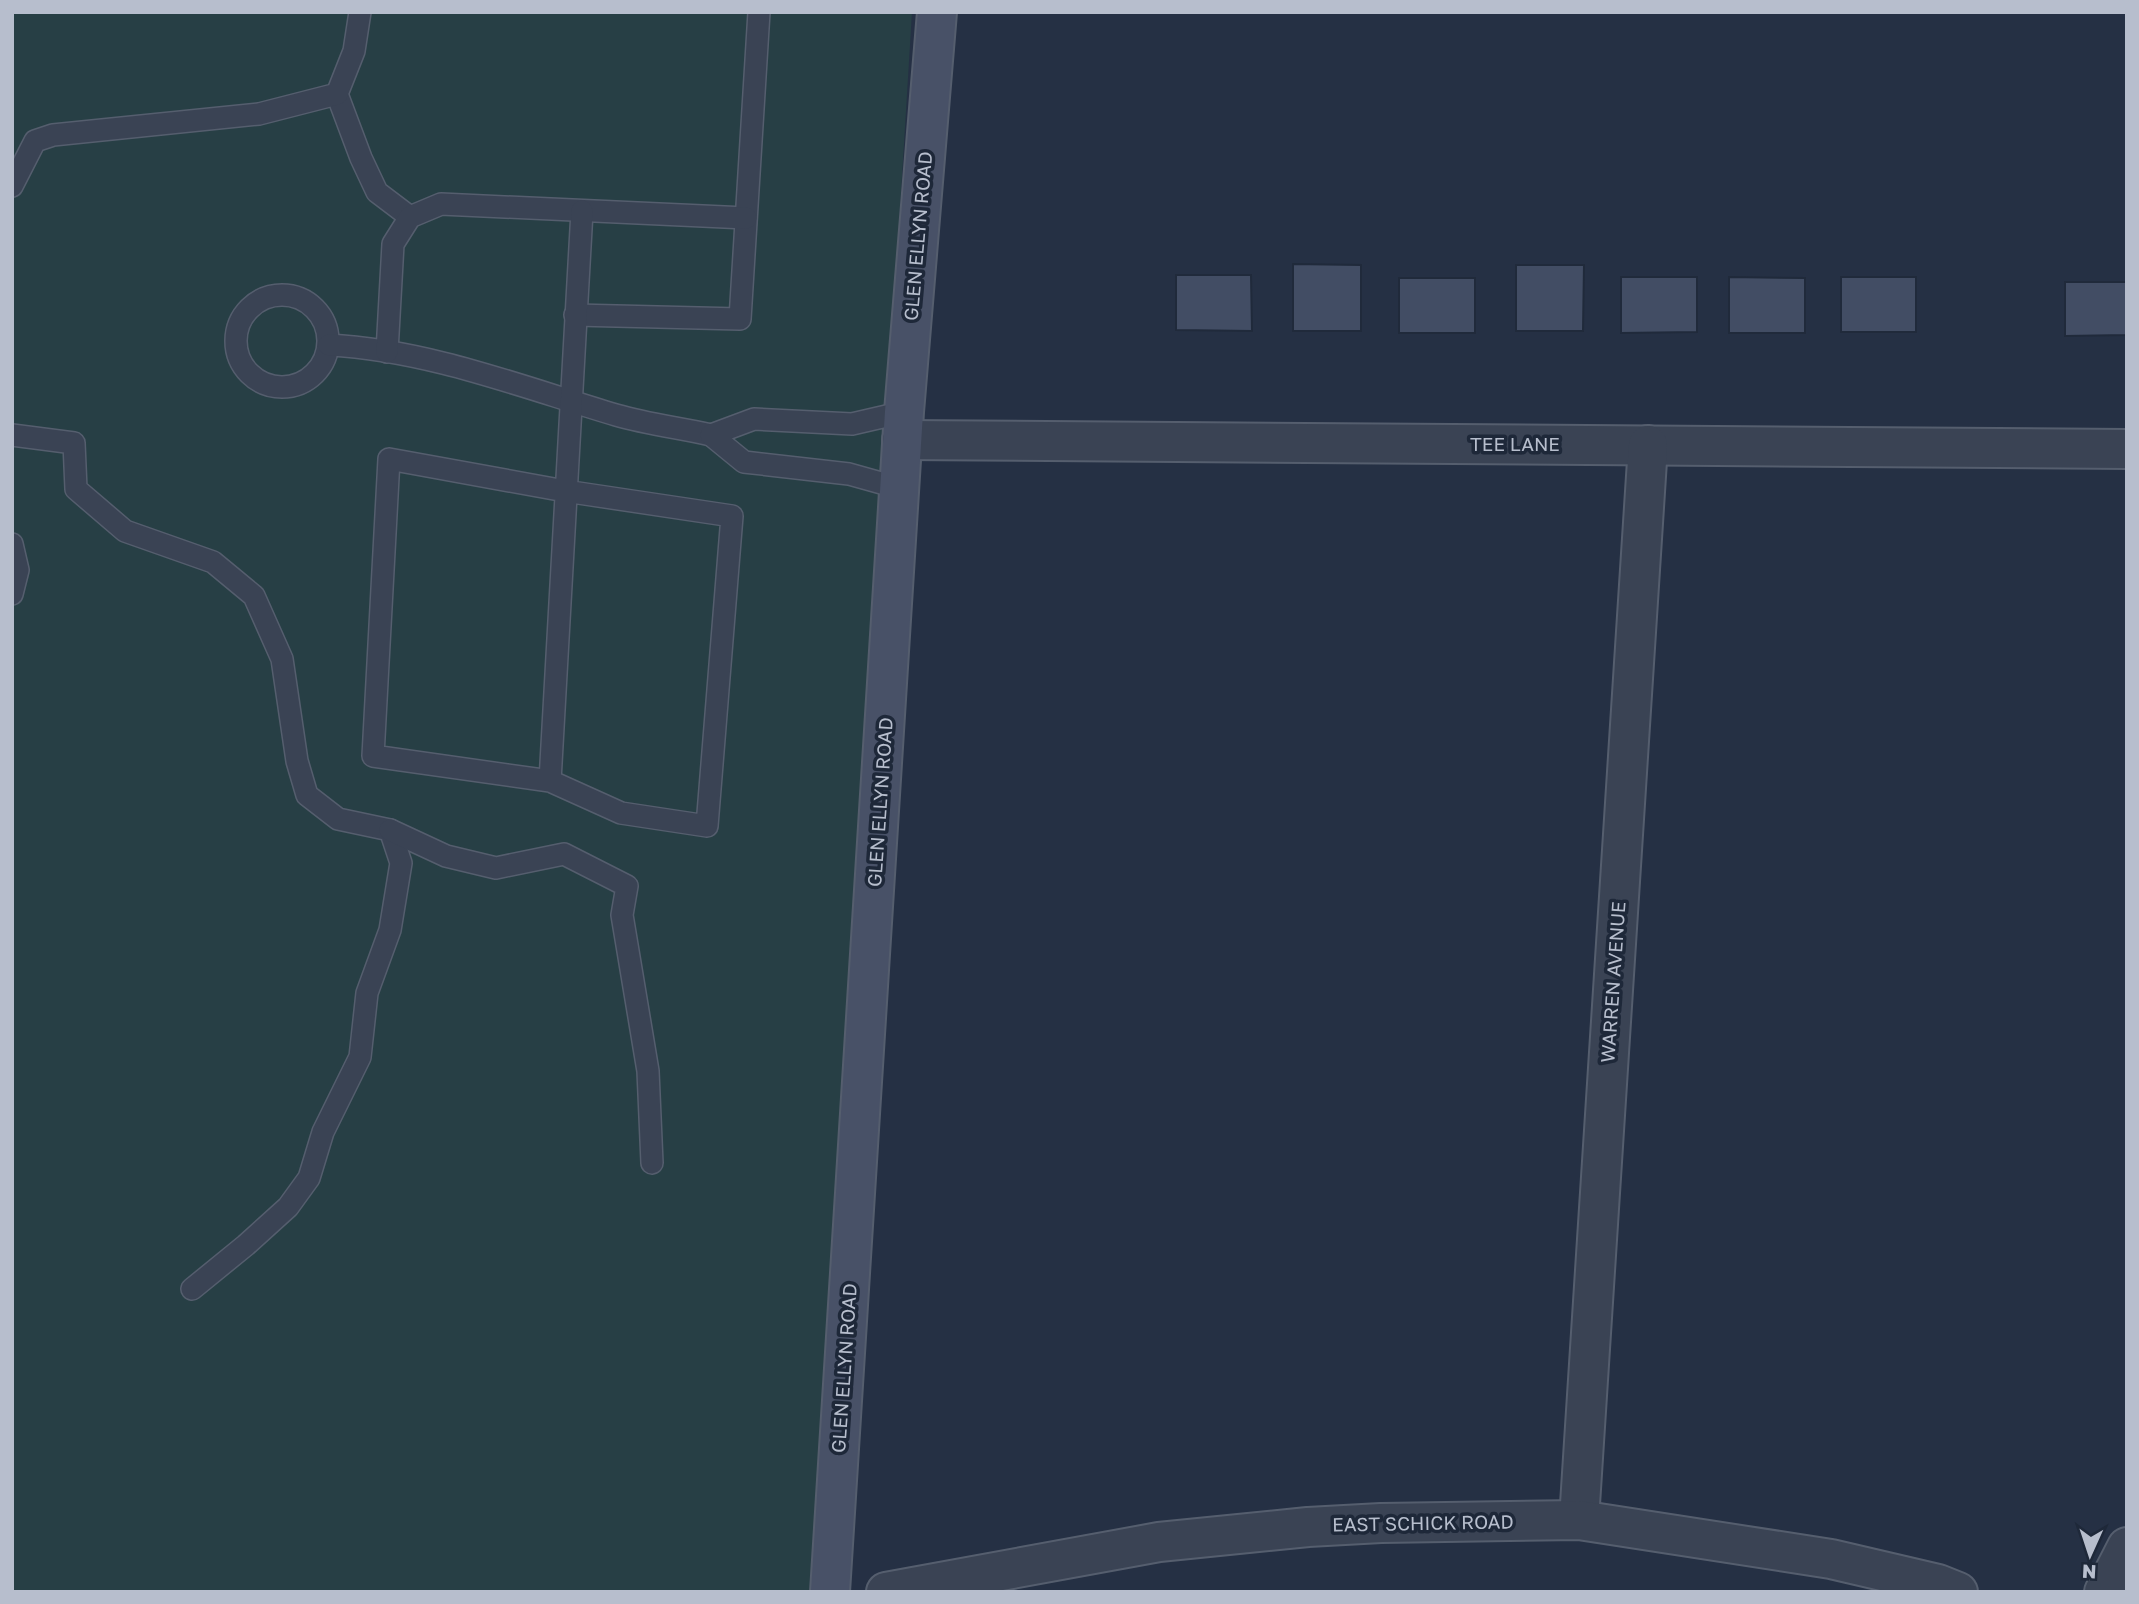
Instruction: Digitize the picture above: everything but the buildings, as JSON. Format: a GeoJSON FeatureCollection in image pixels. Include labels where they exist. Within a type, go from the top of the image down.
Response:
{"type":"FeatureCollection","features":[{"type":"Feature","properties":{"kind":"street","name":"GLEN ELLYN ROAD"},"geometry":{"type":"LineString","coordinates":[[830,1592],[903,426],[937,12]]}},
{"type":"Feature","properties":{"kind":"street","name":"TEE LANE"},"geometry":{"type":"LineString","coordinates":[[903,426],[1648,445],[2127,449]]}},
{"type":"Feature","properties":{"kind":"street","name":"WARREN AVENUE"},"geometry":{"type":"LineString","coordinates":[[1579,1520],[1648,445]]}},
{"type":"Feature","properties":{"kind":"street","name":"EAST SCHICK ROAD"},"geometry":{"type":"LineString","coordinates":[[886,1592],[1159,1542],[1308,1527],[1381,1523],[1579,1520],[1831,1559],[1938,1584],[1958,1592]]}},
{"type":"Feature","properties":{"kind":"street"},"geometry":{"type":"LineString","coordinates":[[2104,1592],[2127,1547]]}},
{"type":"Feature","properties":{"kind":"lane"},"geometry":{"type":"LineString","coordinates":[[354,51],[359,12]]}},
{"type":"Feature","properties":{"kind":"lane"},"geometry":{"type":"LineString","coordinates":[[374,12],[354,51],[337,94],[377,192],[410,218]]}},
{"type":"Feature","properties":{"kind":"lane"},"geometry":{"type":"LineString","coordinates":[[575,315],[740,319],[759,12]]}},
{"type":"Feature","properties":{"kind":"lane"},"geometry":{"type":"LineString","coordinates":[[12,187],[35,141],[53,135],[259,114],[337,94]]}},
{"type":"Feature","properties":{"kind":"lane"},"geometry":{"type":"LineString","coordinates":[[387,352],[393,244],[410,218],[442,204],[746,218]]}},
{"type":"Feature","properties":{"kind":"lane"},"geometry":{"type":"LineString","coordinates":[[550,780],[569,399],[582,211]]}},
{"type":"Feature","properties":{"kind":"lane"},"geometry":{"type":"LineString","coordinates":[[286,294],[304,299],[318,310],[327,327],[329,345],[324,363],[313,377],[296,385],[278,387],[261,383],[247,371],[238,355],[236,337],[241,319],[252,305],[268,296],[286,294]]}},
{"type":"Feature","properties":{"kind":"lane"},"geometry":{"type":"LineString","coordinates":[[329,345],[429,359],[619,415],[711,435],[744,462],[849,474],[899,488]]}},
{"type":"Feature","properties":{"kind":"lane"},"geometry":{"type":"LineString","coordinates":[[711,435],[754,419],[903,426]]}},
{"type":"Feature","properties":{"kind":"lane"},"geometry":{"type":"LineString","coordinates":[[12,435],[74,443],[76,489],[125,531],[213,562],[254,596],[282,659],[298,761],[307,795],[338,819],[390,830],[446,856],[496,868],[564,854],[627,886],[622,915],[648,1071],[652,1163]]}},
{"type":"Feature","properties":{"kind":"lane"},"geometry":{"type":"LineString","coordinates":[[389,460],[565,491],[733,516],[707,826],[621,813],[550,780],[373,756],[389,460]]}},
{"type":"Feature","properties":{"kind":"lane"},"geometry":{"type":"LineString","coordinates":[[12,544],[18,570],[12,594]]}},
{"type":"Feature","properties":{"kind":"lane"},"geometry":{"type":"LineString","coordinates":[[192,1289],[288,1207],[309,1178],[323,1132],[360,1057],[367,993],[390,930],[401,863],[390,830]]}},
{"type":"Feature","properties":{"kind":"green space"},"geometry":{"type":"Polygon","coordinates":[[[12,12],[912,12],[816,1592],[12,1592],[12,12]]]}}]}
